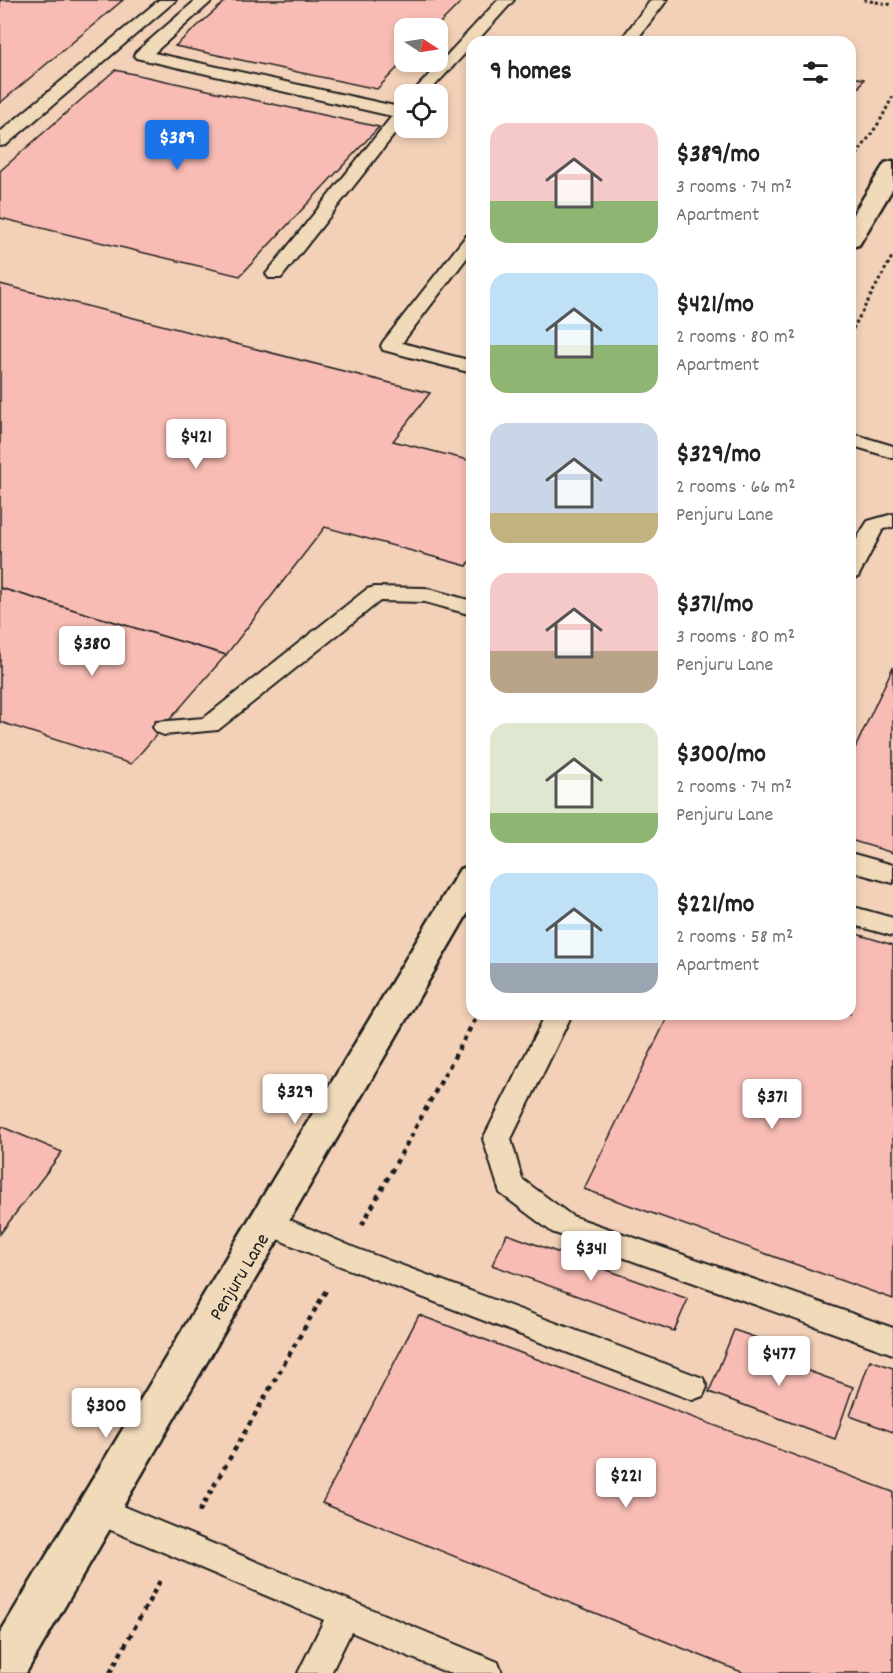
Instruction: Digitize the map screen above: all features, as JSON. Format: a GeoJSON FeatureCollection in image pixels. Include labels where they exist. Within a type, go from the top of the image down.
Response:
{"type":"FeatureCollection","features":[{"type":"Feature","properties":{"kind":"street"},"geometry":{"type":"LineString","coordinates":[[856,230],[893,168]]}},
{"type":"Feature","properties":{"kind":"street","name":"Penjuru Lane"},"geometry":{"type":"LineString","coordinates":[[1,1673],[466,888]]}},
{"type":"Feature","properties":{"kind":"lane"},"geometry":{"type":"LineString","coordinates":[[0,141],[168,0]]}},
{"type":"Feature","properties":{"kind":"lane"},"geometry":{"type":"LineString","coordinates":[[205,0],[142,55],[394,109]]}},
{"type":"Feature","properties":{"kind":"lane"},"geometry":{"type":"LineString","coordinates":[[473,36],[506,0]]}},
{"type":"Feature","properties":{"kind":"lane"},"geometry":{"type":"LineString","coordinates":[[632,36],[659,0]]}},
{"type":"Feature","properties":{"kind":"lane"},"geometry":{"type":"LineString","coordinates":[[428,84],[466,43]]}},
{"type":"Feature","properties":{"kind":"lane"},"geometry":{"type":"LineString","coordinates":[[275,274],[394,124]]}},
{"type":"Feature","properties":{"kind":"lane"},"geometry":{"type":"LineString","coordinates":[[466,248],[390,346],[466,365]]}},
{"type":"Feature","properties":{"kind":"lane"},"geometry":{"type":"LineString","coordinates":[[856,441],[893,452]]}},
{"type":"Feature","properties":{"kind":"lane"},"geometry":{"type":"LineString","coordinates":[[856,561],[875,525],[893,520]]}},
{"type":"Feature","properties":{"kind":"lane"},"geometry":{"type":"LineString","coordinates":[[164,727],[210,725],[375,594],[425,595],[466,606]]}},
{"type":"Feature","properties":{"kind":"lane"},"geometry":{"type":"LineString","coordinates":[[856,864],[893,874]]}},
{"type":"Feature","properties":{"kind":"lane"},"geometry":{"type":"LineString","coordinates":[[856,917],[893,927]]}},
{"type":"Feature","properties":{"kind":"lane"},"geometry":{"type":"LineString","coordinates":[[556,1020],[497,1139],[510,1185],[562,1224],[893,1341]]}},
{"type":"Feature","properties":{"kind":"lane"},"geometry":{"type":"LineString","coordinates":[[269,1223],[345,1256],[692,1387]]}},
{"type":"Feature","properties":{"kind":"lane"},"geometry":{"type":"LineString","coordinates":[[98,1510],[486,1673]]}},
{"type":"Feature","properties":{"kind":"lane"},"geometry":{"type":"LineString","coordinates":[[314,1673],[344,1613]]}},
{"type":"Feature","properties":{"kind":"path"},"geometry":{"type":"LineString","coordinates":[[864,0],[893,5]]}},
{"type":"Feature","properties":{"kind":"path"},"geometry":{"type":"LineString","coordinates":[[856,156],[880,121],[893,96]]}},
{"type":"Feature","properties":{"kind":"path"},"geometry":{"type":"LineString","coordinates":[[856,323],[893,255]]}},
{"type":"Feature","properties":{"kind":"path"},"geometry":{"type":"LineString","coordinates":[[110,1673],[180,1545],[345,1256],[475,1020]]}},
{"type":"Feature","properties":{"kind":"building"},"geometry":{"type":"Polygon","coordinates":[[[0,0],[123,0],[0,103],[0,0]]]}},
{"type":"Feature","properties":{"kind":"building"},"geometry":{"type":"Polygon","coordinates":[[[227,0],[463,0],[445,18],[394,18],[394,71],[377,89],[175,46],[227,0]]]}},
{"type":"Feature","properties":{"kind":"building"},"geometry":{"type":"Polygon","coordinates":[[[115,70],[379,127],[240,276],[0,218],[0,171],[115,70]]]}},
{"type":"Feature","properties":{"kind":"building"},"geometry":{"type":"Polygon","coordinates":[[[856,78],[864,79],[856,92],[856,78]]]}},
{"type":"Feature","properties":{"kind":"building"},"geometry":{"type":"Polygon","coordinates":[[[0,284],[430,393],[393,441],[466,459],[466,566],[325,527],[226,655],[0,588],[0,284]]]}},
{"type":"Feature","properties":{"kind":"building"},"geometry":{"type":"Polygon","coordinates":[[[0,588],[226,655],[131,764],[0,722],[0,588]]]}},
{"type":"Feature","properties":{"kind":"building"},"geometry":{"type":"Polygon","coordinates":[[[893,667],[893,853],[856,842],[856,746],[893,667]]]}},
{"type":"Feature","properties":{"kind":"building"},"geometry":{"type":"Polygon","coordinates":[[[856,934],[893,945],[893,1299],[584,1189],[666,1020],[856,1020],[856,934]]]}},
{"type":"Feature","properties":{"kind":"building"},"geometry":{"type":"Polygon","coordinates":[[[0,1126],[62,1152],[0,1234],[0,1126]]]}},
{"type":"Feature","properties":{"kind":"building"},"geometry":{"type":"Polygon","coordinates":[[[507,1234],[688,1299],[674,1331],[492,1265],[507,1234]]]}},
{"type":"Feature","properties":{"kind":"building"},"geometry":{"type":"Polygon","coordinates":[[[419,1315],[893,1492],[893,1673],[744,1673],[322,1503],[419,1315]]]}},
{"type":"Feature","properties":{"kind":"building"},"geometry":{"type":"Polygon","coordinates":[[[734,1330],[777,1345],[772,1358],[853,1387],[835,1439],[709,1392],[734,1330]]]}},
{"type":"Feature","properties":{"kind":"building"},"geometry":{"type":"Polygon","coordinates":[[[870,1360],[893,1368],[893,1432],[850,1416],[870,1360]]]}}]}
